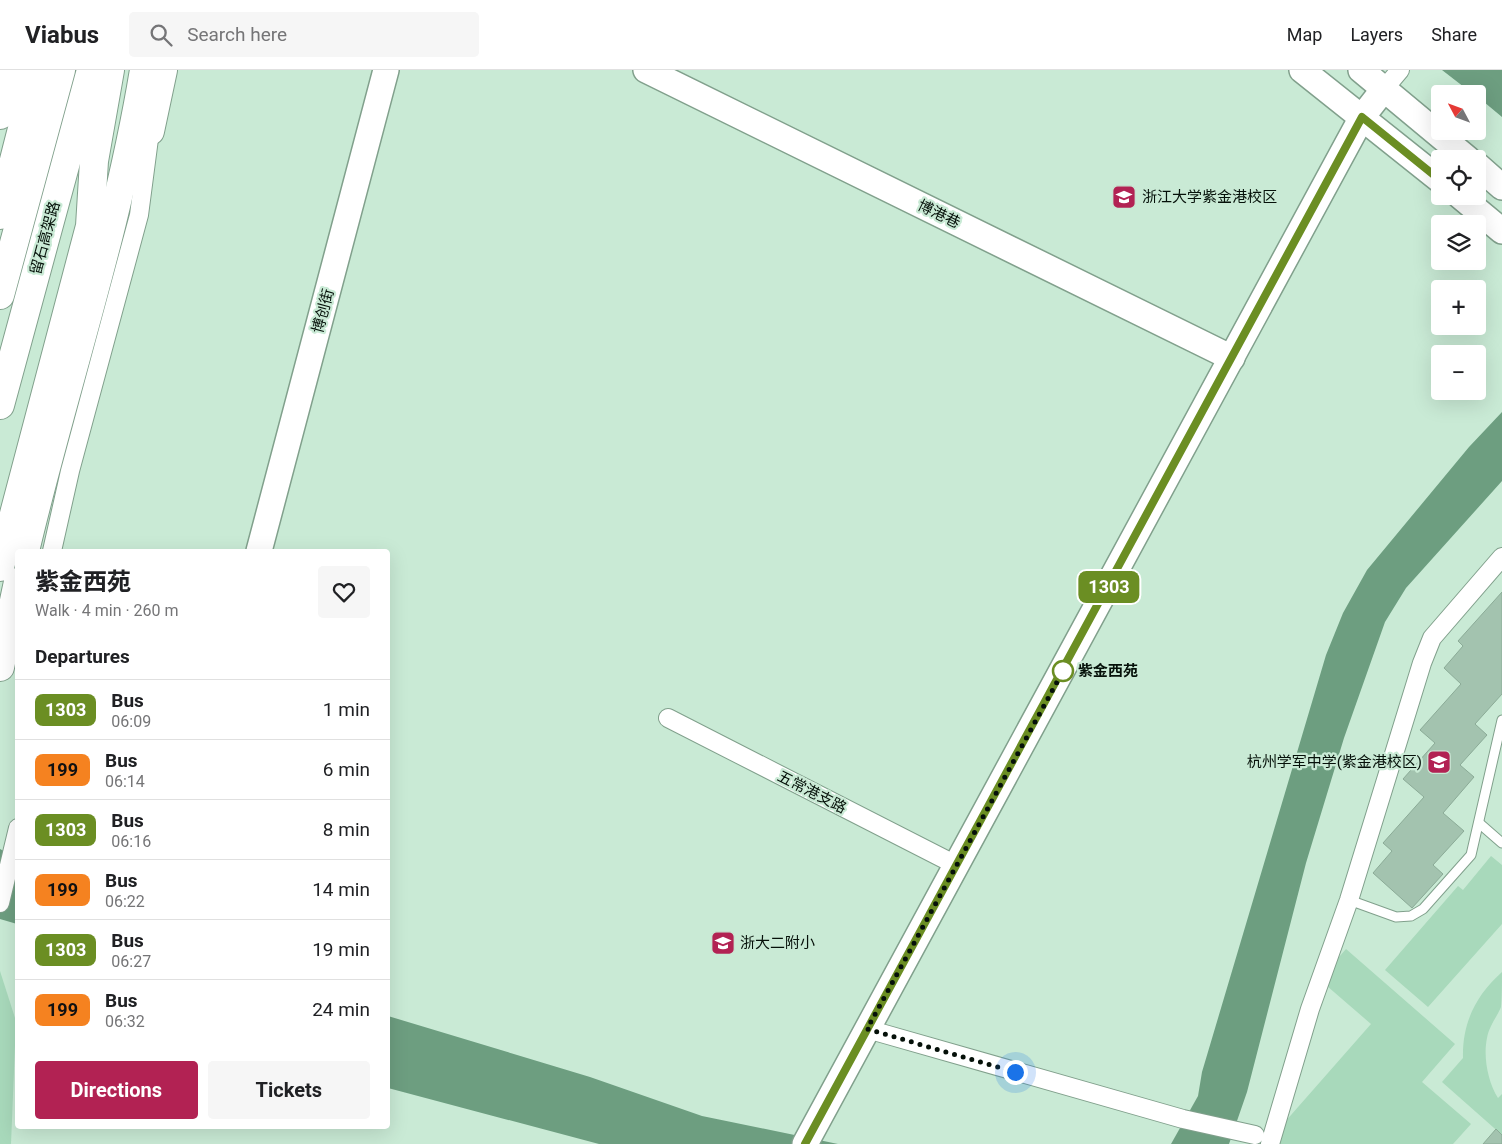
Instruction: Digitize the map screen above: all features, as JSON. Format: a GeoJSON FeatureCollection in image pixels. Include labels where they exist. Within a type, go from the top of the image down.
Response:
{"type":"FeatureCollection","features":[{"type":"Feature","properties":{"kind":"main road"},"geometry":{"type":"LineString","coordinates":[[0,114],[11,70]]}},
{"type":"Feature","properties":{"kind":"main road"},"geometry":{"type":"LineString","coordinates":[[3,204],[37,70]]}},
{"type":"Feature","properties":{"kind":"main road","name":"留石高架路"},"geometry":{"type":"LineString","coordinates":[[0,295],[61,70]]}},
{"type":"Feature","properties":{"kind":"main road","name":"留石高架路"},"geometry":{"type":"LineString","coordinates":[[0,405],[91,70]]}},
{"type":"Feature","properties":{"kind":"main road"},"geometry":{"type":"LineString","coordinates":[[0,567],[90,226],[94,161],[110,70]]}},
{"type":"Feature","properties":{"kind":"main road"},"geometry":{"type":"LineString","coordinates":[[25,549],[37,499],[93,302],[136,122],[144,70]]}},
{"type":"Feature","properties":{"kind":"main road"},"geometry":{"type":"LineString","coordinates":[[93,302],[150,131],[163,70]]}},
{"type":"Feature","properties":{"kind":"main road"},"geometry":{"type":"LineString","coordinates":[[0,667],[15,596]]}},
{"type":"Feature","properties":{"kind":"street","name":"博创街"},"geometry":{"type":"LineString","coordinates":[[261,549],[386,70]]}},
{"type":"Feature","properties":{"kind":"street","name":"博港巷"},"geometry":{"type":"LineString","coordinates":[[646,70],[1232,358]]}},
{"type":"Feature","properties":{"kind":"street"},"geometry":{"type":"LineString","coordinates":[[1302,70],[1431,173]]}},
{"type":"Feature","properties":{"kind":"street"},"geometry":{"type":"LineString","coordinates":[[1361,70],[1457,150]]}},
{"type":"Feature","properties":{"kind":"street"},"geometry":{"type":"LineString","coordinates":[[805,1144],[1362,117],[1400,70]]}},
{"type":"Feature","properties":{"kind":"street"},"geometry":{"type":"LineString","coordinates":[[52,549],[70,471],[139,215],[150,131]]}},
{"type":"Feature","properties":{"kind":"street"},"geometry":{"type":"LineString","coordinates":[[1486,173],[1502,186]]}},
{"type":"Feature","properties":{"kind":"street"},"geometry":{"type":"LineString","coordinates":[[1471,205],[1502,231]]}},
{"type":"Feature","properties":{"kind":"street"},"geometry":{"type":"LineString","coordinates":[[867,1029],[1183,1119],[1254,1137],[1310,1008],[1349,900],[1409,702],[1432,638],[1502,557]]}},
{"type":"Feature","properties":{"kind":"street","name":"五常港支路"},"geometry":{"type":"LineString","coordinates":[[668,718],[956,865]]}},
{"type":"Feature","properties":{"kind":"street"},"geometry":{"type":"LineString","coordinates":[[0,902],[15,842]]}},
{"type":"Feature","properties":{"kind":"lane"},"geometry":{"type":"LineString","coordinates":[[1349,900],[1396,917],[1411,916],[1423,908],[1471,855],[1502,720]]}},
{"type":"Feature","properties":{"kind":"lane"},"geometry":{"type":"LineString","coordinates":[[1479,823],[1502,843]]}},
{"type":"Feature","properties":{"kind":"shaded area"},"geometry":{"type":"Polygon","coordinates":[[[1442,70],[1502,70],[1502,117],[1486,104],[1486,85],[1461,85],[1442,70]]]}},
{"type":"Feature","properties":{"kind":"shaded area"},"geometry":{"type":"Polygon","coordinates":[[[1502,412],[1502,481],[1406,588],[1385,622],[1344,738],[1306,863],[1247,1092],[1229,1144],[1171,1144],[1198,1096],[1202,1072],[1326,655],[1343,613],[1367,570],[1469,447],[1502,412]]]}},
{"type":"Feature","properties":{"kind":"shaded area"},"geometry":{"type":"Polygon","coordinates":[[[0,849],[15,857],[15,923],[0,919],[0,849]]]}},
{"type":"Feature","properties":{"kind":"shaded area"},"geometry":{"type":"Polygon","coordinates":[[[1491,856],[1502,865],[1502,924],[1428,1007],[1385,970],[1458,886],[1463,890],[1491,856]]]}},
{"type":"Feature","properties":{"kind":"shaded area"},"geometry":{"type":"Polygon","coordinates":[[[1346,949],[1455,1044],[1422,1082],[1471,1124],[1453,1144],[1279,1144],[1284,1123],[1371,1024],[1327,986],[1332,965],[1346,949]]]}},
{"type":"Feature","properties":{"kind":"shaded area"},"geometry":{"type":"Polygon","coordinates":[[[0,971],[15,1018],[15,1046],[11,1144],[0,1144],[0,971]]]}},
{"type":"Feature","properties":{"kind":"shaded area"},"geometry":{"type":"Polygon","coordinates":[[[1502,972],[1501,1007],[1488,1034],[1486,1053],[1487,1069],[1494,1092],[1498,1098],[1502,1094],[1502,1135],[1442,1082],[1463,1058],[1463,1045],[1468,1021],[1478,1000],[1502,972]]]}},
{"type":"Feature","properties":{"kind":"shaded area"},"geometry":{"type":"Polygon","coordinates":[[[390,1017],[590,1077],[702,1116],[838,1144],[599,1144],[390,1089],[390,1017]]]}},
{"type":"Feature","properties":{"kind":"building"},"geometry":{"type":"Polygon","coordinates":[[[1502,592],[1502,694],[1475,724],[1487,735],[1460,765],[1474,777],[1443,813],[1464,831],[1433,865],[1443,874],[1412,908],[1373,873],[1392,851],[1383,843],[1424,797],[1403,779],[1435,743],[1420,730],[1461,684],[1444,668],[1463,646],[1458,641],[1502,592]]]}},
{"type":"Feature","properties":{"kind":"building"},"geometry":{"type":"Polygon","coordinates":[[[1496,1129],[1502,1135],[1502,1144],[1483,1144],[1496,1129]]]}},
{"type":"Feature","properties":{"kind":"bus line","name":"1303"},"geometry":{"type":"LineString","coordinates":[[805,1144],[1362,117],[1431,173]]}},
{"type":"Feature","properties":{"kind":"place","name":"浙江大学紫金港校区"},"geometry":{"type":"Point","coordinates":[1124,197]}},
{"type":"Feature","properties":{"kind":"place","name":"紫金西苑"},"geometry":{"type":"Point","coordinates":[1063,671]}},
{"type":"Feature","properties":{"kind":"place","name":"杭州学军中学(紫金港校区)"},"geometry":{"type":"Point","coordinates":[1439,762]}},
{"type":"Feature","properties":{"kind":"place","name":"浙大二附小"},"geometry":{"type":"Point","coordinates":[723,943]}},
{"type":"Feature","properties":{"kind":"route"},"geometry":{"type":"LineString","coordinates":[[1015,1072],[867,1029],[1063,671]]}}]}
